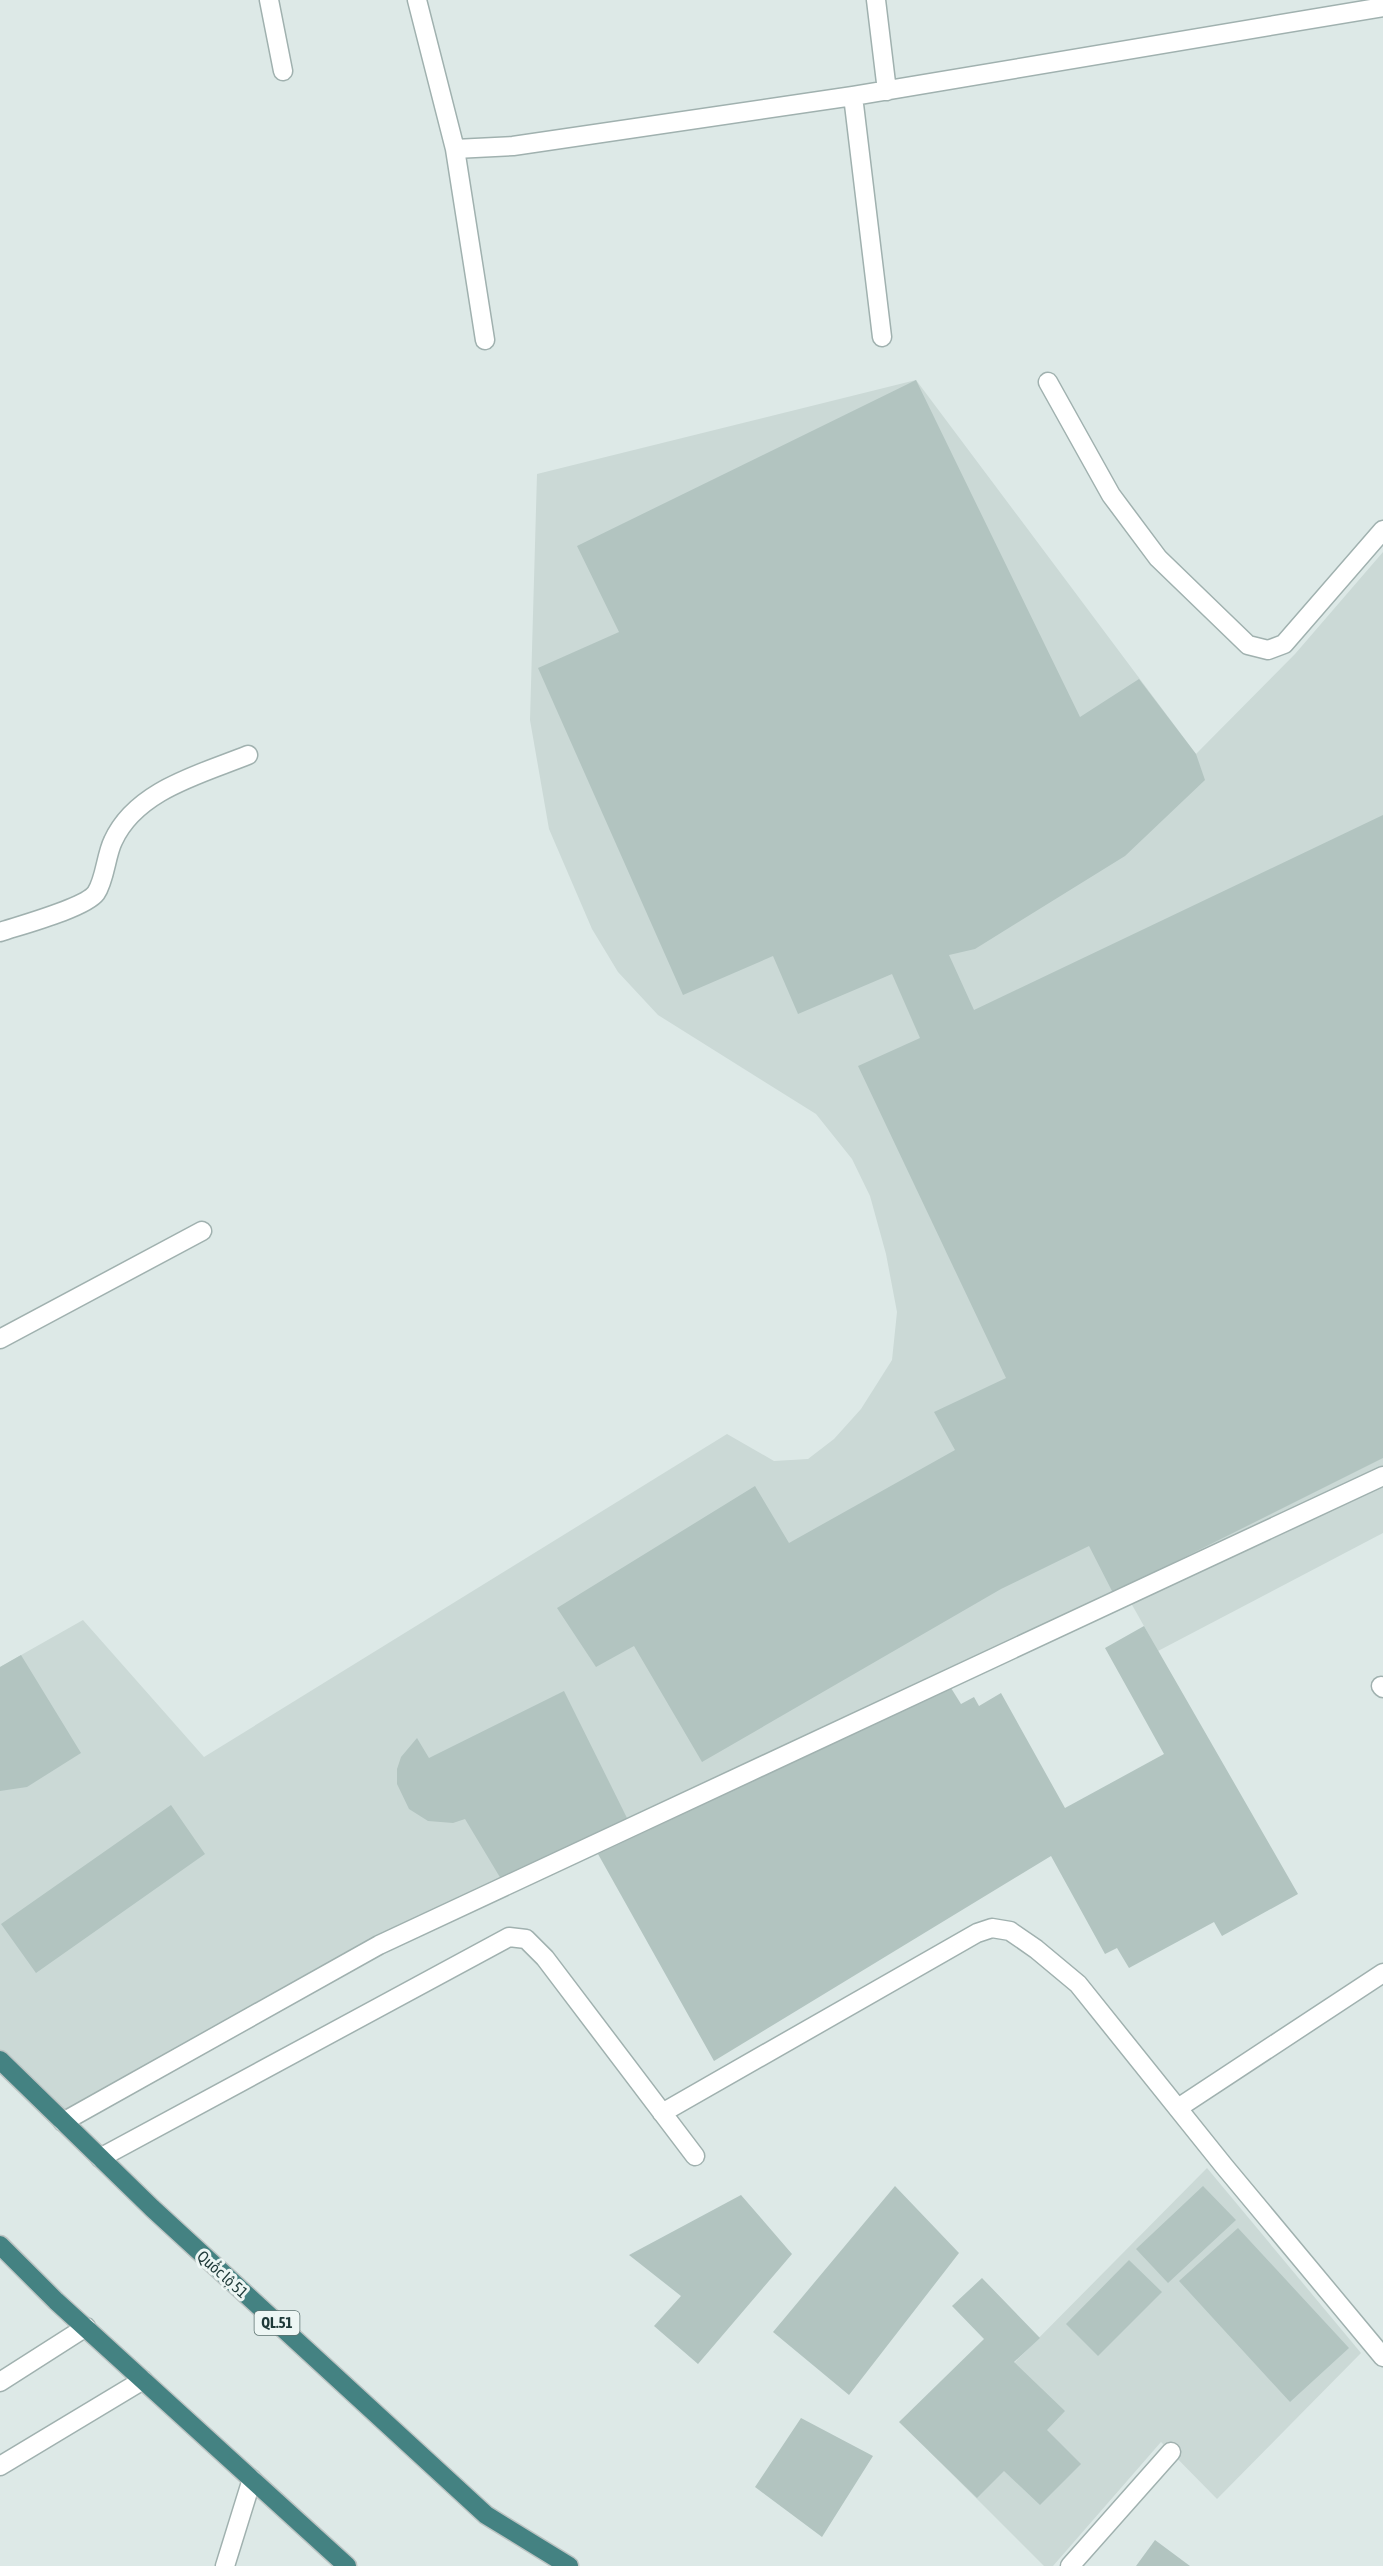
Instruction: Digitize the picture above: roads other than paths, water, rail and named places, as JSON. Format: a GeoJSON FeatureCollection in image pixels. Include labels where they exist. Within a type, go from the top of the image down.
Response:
{"type":"FeatureCollection","features":[{"type":"Feature","properties":{"kind":"highway","name":"Quốc lộ 51"},"geometry":{"type":"LineString","coordinates":[[0,2060],[152,2208],[486,2515],[569,2566]]}},
{"type":"Feature","properties":{"kind":"highway"},"geometry":{"type":"LineString","coordinates":[[0,2245],[143,2380],[347,2566]]}},
{"type":"Feature","properties":{"kind":"street"},"geometry":{"type":"LineString","coordinates":[[268,0],[283,71]]}},
{"type":"Feature","properties":{"kind":"street"},"geometry":{"type":"LineString","coordinates":[[417,0],[455,149],[485,340]]}},
{"type":"Feature","properties":{"kind":"street"},"geometry":{"type":"LineString","coordinates":[[876,0],[887,91]]}},
{"type":"Feature","properties":{"kind":"street"},"geometry":{"type":"LineString","coordinates":[[455,149],[513,146],[887,91],[1383,7]]}},
{"type":"Feature","properties":{"kind":"street"},"geometry":{"type":"LineString","coordinates":[[853,96],[882,337]]}},
{"type":"Feature","properties":{"kind":"street"},"geometry":{"type":"LineString","coordinates":[[1048,382],[1111,495],[1152,549],[1248,645],[1268,650],[1284,644],[1383,530]]}},
{"type":"Feature","properties":{"kind":"street"},"geometry":{"type":"LineString","coordinates":[[0,932],[76,908],[96,893],[113,840],[131,816],[151,796],[248,755]]}},
{"type":"Feature","properties":{"kind":"street"},"geometry":{"type":"LineString","coordinates":[[0,1339],[202,1231]]}},
{"type":"Feature","properties":{"kind":"street"},"geometry":{"type":"LineString","coordinates":[[63,2122],[379,1945],[1383,1476]]}},
{"type":"Feature","properties":{"kind":"street"},"geometry":{"type":"LineString","coordinates":[[662,2113],[977,1933],[992,1928],[1010,1931],[1078,1984],[1383,2357]]}},
{"type":"Feature","properties":{"kind":"street"},"geometry":{"type":"LineString","coordinates":[[100,2158],[509,1937],[526,1939],[545,1958],[695,2156]]}},
{"type":"Feature","properties":{"kind":"street"},"geometry":{"type":"LineString","coordinates":[[1178,2108],[1383,1973]]}},
{"type":"Feature","properties":{"kind":"street"},"geometry":{"type":"LineString","coordinates":[[0,2382],[86,2327]]}},
{"type":"Feature","properties":{"kind":"street"},"geometry":{"type":"LineString","coordinates":[[0,2466],[143,2380]]}},
{"type":"Feature","properties":{"kind":"street"},"geometry":{"type":"LineString","coordinates":[[1070,2566],[1171,2452]]}},
{"type":"Feature","properties":{"kind":"street"},"geometry":{"type":"LineString","coordinates":[[225,2566],[252,2479]]}}]}
